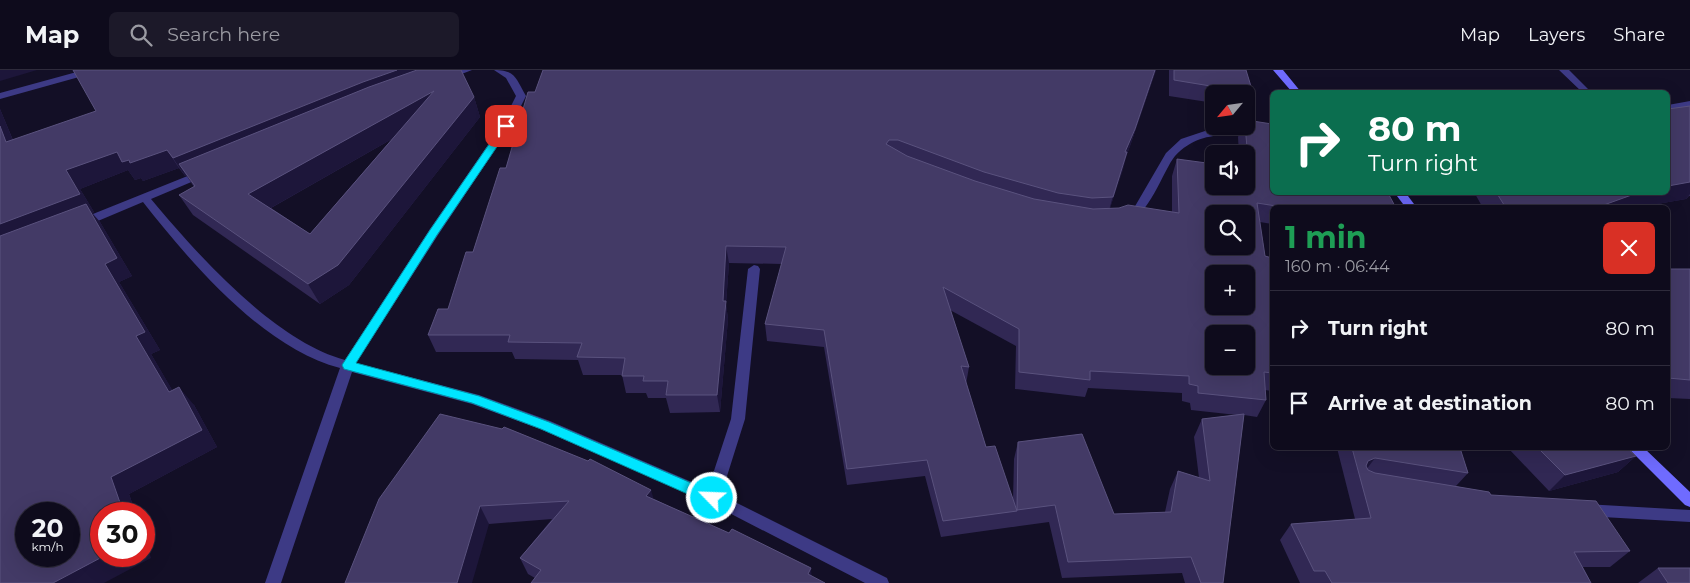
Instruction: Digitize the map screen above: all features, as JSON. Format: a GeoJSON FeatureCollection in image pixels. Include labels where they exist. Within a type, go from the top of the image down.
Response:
{"type":"FeatureCollection","features":[{"type":"Feature","properties":{"kind":"main road"},"geometry":{"type":"LineString","coordinates":[[1278,70],[1295,90]]}},
{"type":"Feature","properties":{"kind":"main road"},"geometry":{"type":"LineString","coordinates":[[1637,450],[1690,501]]}},
{"type":"Feature","properties":{"kind":"street"},"geometry":{"type":"LineString","coordinates":[[0,96],[94,70]]}},
{"type":"Feature","properties":{"kind":"street"},"geometry":{"type":"LineString","coordinates":[[434,81],[467,70]]}},
{"type":"Feature","properties":{"kind":"street"},"geometry":{"type":"LineString","coordinates":[[274,583],[348,365],[434,232],[506,126],[520,96],[510,76],[499,70]]}},
{"type":"Feature","properties":{"kind":"street"},"geometry":{"type":"LineString","coordinates":[[1564,70],[1586,90]]}},
{"type":"Feature","properties":{"kind":"street"},"geometry":{"type":"LineString","coordinates":[[1670,108],[1690,104]]}},
{"type":"Feature","properties":{"kind":"street"},"geometry":{"type":"LineString","coordinates":[[1113,221],[1138,210],[1170,155],[1185,141],[1214,131],[1270,135]]}},
{"type":"Feature","properties":{"kind":"street"},"geometry":{"type":"LineString","coordinates":[[72,226],[218,168]]}},
{"type":"Feature","properties":{"kind":"street"},"geometry":{"type":"LineString","coordinates":[[144,198],[183,245],[232,293],[279,334],[327,360],[474,399],[545,425],[712,498],[881,583]]}},
{"type":"Feature","properties":{"kind":"street"},"geometry":{"type":"LineString","coordinates":[[712,498],[738,418],[754,269]]}},
{"type":"Feature","properties":{"kind":"street"},"geometry":{"type":"LineString","coordinates":[[1567,508],[1690,516]]}},
{"type":"Feature","properties":{"kind":"building"},"geometry":{"type":"Polygon","coordinates":[[[73,70],[397,70],[173,158],[167,150],[130,163],[129,160],[122,162],[117,152],[66,170],[80,194],[0,224],[0,126],[6,142],[96,111],[73,70]]]}},
{"type":"Feature","properties":{"kind":"building"},"geometry":{"type":"Polygon","coordinates":[[[417,70],[461,70],[474,97],[338,265],[308,284],[179,195],[195,186],[179,164],[369,87],[417,70]],[[434,91],[248,194],[310,234],[434,91]]]}},
{"type":"Feature","properties":{"kind":"building"},"geometry":{"type":"Polygon","coordinates":[[[543,70],[1155,70],[1125,152],[1127,152],[1113,197],[1092,198],[1058,193],[984,172],[898,140],[889,140],[886,144],[907,156],[975,181],[1034,199],[1093,209],[1119,208],[1128,205],[1179,213],[1177,159],[1205,163],[1205,195],[1255,195],[1255,145],[1247,145],[1246,135],[1255,135],[1255,121],[1270,124],[1270,195],[1389,195],[1394,205],[1270,205],[1257,203],[1265,256],[1270,257],[1270,373],[1264,372],[1266,400],[1198,393],[1198,386],[1189,384],[1189,376],[1090,371],[1090,380],[1019,372],[1019,329],[943,287],[969,367],[961,366],[986,447],[995,446],[1017,511],[943,521],[927,460],[847,469],[824,330],[765,324],[786,247],[726,246],[723,301],[726,301],[717,395],[666,395],[668,381],[643,381],[644,376],[622,376],[625,358],[577,357],[582,343],[508,342],[510,335],[428,335],[438,309],[448,309],[466,252],[473,252],[500,168],[506,168],[528,92],[535,92],[543,70]]]}},
{"type":"Feature","properties":{"kind":"building"},"geometry":{"type":"Polygon","coordinates":[[[1174,70],[1246,70],[1251,85],[1205,85],[1174,80],[1174,70]]]}},
{"type":"Feature","properties":{"kind":"building"},"geometry":{"type":"Polygon","coordinates":[[[1690,106],[1690,182],[1670,186],[1670,109],[1690,106]]]}},
{"type":"Feature","properties":{"kind":"building"},"geometry":{"type":"Polygon","coordinates":[[[1498,195],[1632,195],[1604,205],[1504,205],[1498,195]]]}},
{"type":"Feature","properties":{"kind":"building"},"geometry":{"type":"Polygon","coordinates":[[[86,204],[117,258],[105,264],[145,332],[136,336],[169,392],[179,387],[202,430],[111,477],[120,502],[90,502],[90,563],[53,583],[0,583],[0,236],[86,204]]]}},
{"type":"Feature","properties":{"kind":"building"},"geometry":{"type":"Polygon","coordinates":[[[1670,269],[1690,269],[1690,380],[1670,378],[1670,269]]]}},
{"type":"Feature","properties":{"kind":"building"},"geometry":{"type":"Polygon","coordinates":[[[440,414],[502,429],[504,427],[588,461],[590,459],[651,490],[646,496],[729,533],[732,529],[811,568],[808,574],[825,583],[531,583],[541,570],[520,558],[569,501],[480,506],[457,583],[345,583],[379,499],[440,414]]]}},
{"type":"Feature","properties":{"kind":"building"},"geometry":{"type":"Polygon","coordinates":[[[1244,414],[1223,583],[1201,583],[1191,557],[1068,562],[1055,505],[1017,510],[1018,442],[1082,434],[1114,514],[1171,512],[1178,471],[1210,481],[1202,419],[1244,414]]]}},
{"type":"Feature","properties":{"kind":"building"},"geometry":{"type":"Polygon","coordinates":[[[1353,450],[1461,450],[1468,473],[1375,458],[1368,461],[1366,466],[1368,470],[1375,473],[1489,492],[1491,495],[1596,501],[1630,551],[1574,552],[1591,583],[1332,583],[1325,571],[1314,571],[1291,524],[1371,518],[1353,450]]]}},
{"type":"Feature","properties":{"kind":"building"},"geometry":{"type":"Polygon","coordinates":[[[1540,450],[1629,450],[1636,456],[1565,475],[1540,450]]]}},
{"type":"Feature","properties":{"kind":"building"},"geometry":{"type":"Polygon","coordinates":[[[1658,568],[1690,568],[1690,583],[1668,583],[1658,568]]]}},
{"type":"Feature","properties":{"kind":"route"},"geometry":{"type":"LineString","coordinates":[[506,126],[434,232],[348,365],[474,399],[545,425],[712,498]]}}]}
